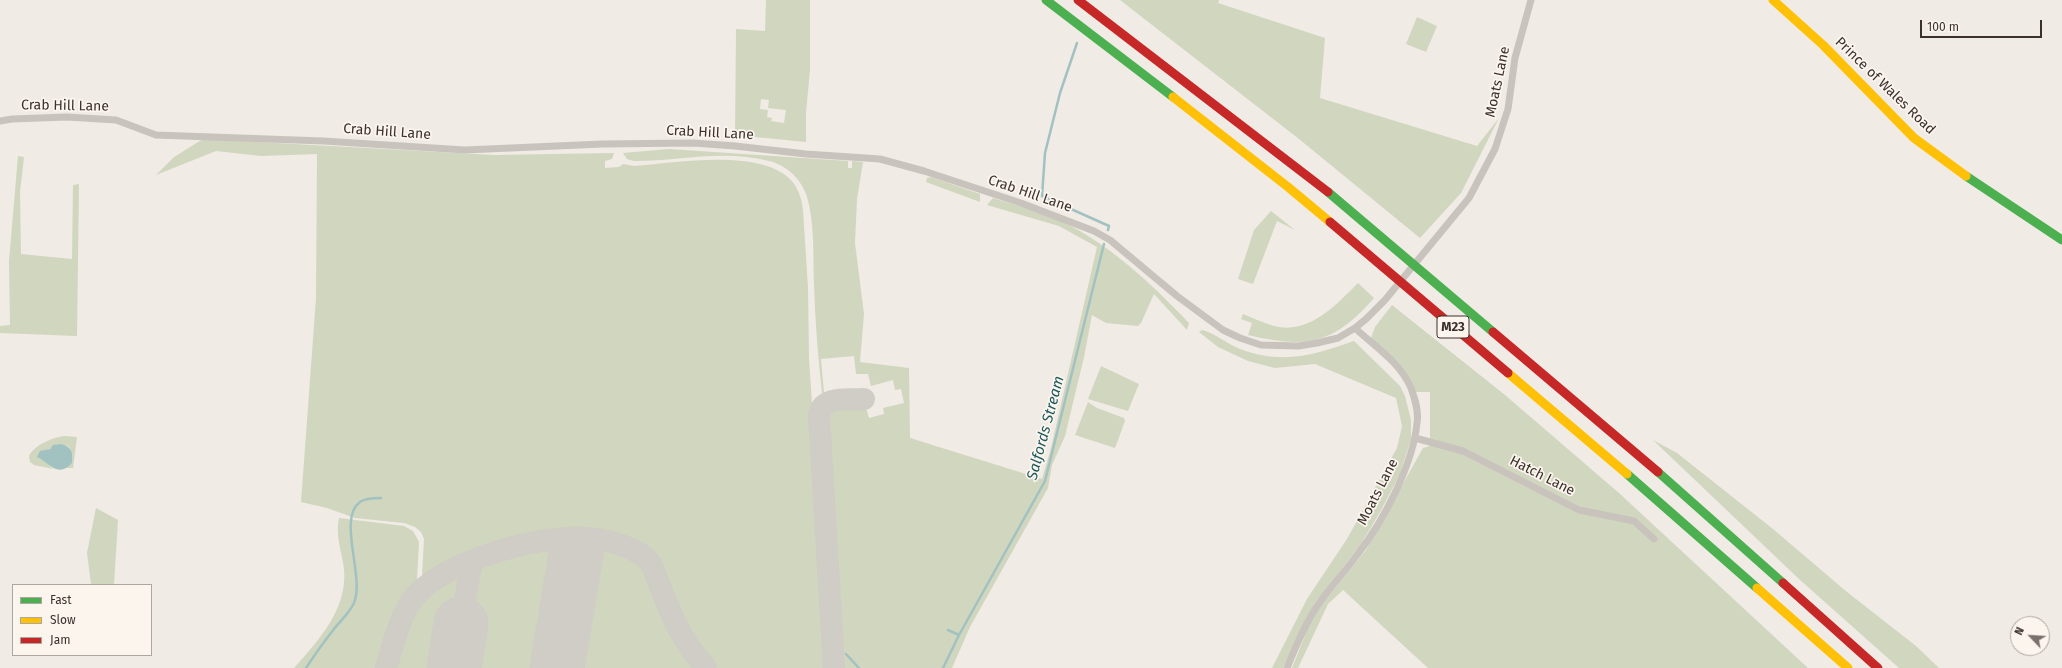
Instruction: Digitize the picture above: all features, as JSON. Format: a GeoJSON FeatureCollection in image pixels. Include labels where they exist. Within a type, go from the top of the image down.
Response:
{"type":"FeatureCollection","features":[{"type":"Feature","properties":{"kind":"main road","name":"M23"},"geometry":{"type":"LineString","coordinates":[[1046,0],[1115,51],[1288,187],[1630,477],[1848,668]]}},
{"type":"Feature","properties":{"kind":"main road","name":"M23"},"geometry":{"type":"LineString","coordinates":[[1078,0],[1304,172],[1640,456],[1878,668]]}},
{"type":"Feature","properties":{"kind":"main road","name":"Prince of Wales Road"},"geometry":{"type":"LineString","coordinates":[[1773,0],[1823,45],[1914,138],[1984,189],[2062,240]]}},
{"type":"Feature","properties":{"kind":"street","name":"Moats Lane"},"geometry":{"type":"LineString","coordinates":[[1366,319],[1385,300],[1469,198],[1495,149],[1508,109],[1515,58],[1531,0]]}},
{"type":"Feature","properties":{"kind":"street","name":"Crab Hill Lane"},"geometry":{"type":"LineString","coordinates":[[0,121],[12,119],[67,117],[116,120],[156,135],[323,141],[465,150],[602,144],[693,143],[806,154],[880,159],[924,171],[1021,203],[1100,233],[1177,296],[1217,326],[1246,340],[1269,346],[1305,345],[1333,340],[1355,328],[1366,319]]}},
{"type":"Feature","properties":{"kind":"street","name":"Moats Lane"},"geometry":{"type":"LineString","coordinates":[[1287,668],[1303,630],[1316,608],[1372,534],[1394,494],[1410,457],[1415,438],[1417,415],[1415,399],[1408,382],[1388,358],[1355,328]]}},
{"type":"Feature","properties":{"kind":"street","name":"Hatch Lane"},"geometry":{"type":"LineString","coordinates":[[1415,438],[1463,451],[1579,510],[1634,521],[1654,539]]}},
{"type":"Feature","properties":{"kind":"green space"},"geometry":{"type":"Polygon","coordinates":[[[766,0],[810,0],[810,70],[806,113],[806,142],[735,135],[736,29],[765,31],[766,0]],[[761,99],[760,109],[768,110],[767,117],[772,118],[771,121],[784,123],[786,110],[768,108],[769,100],[761,99]]]}},
{"type":"Feature","properties":{"kind":"green space"},"geometry":{"type":"Polygon","coordinates":[[[1120,0],[1219,0],[1218,3],[1325,38],[1320,98],[1477,146],[1499,118],[1461,193],[1420,238],[1299,139],[1120,0]]]}},
{"type":"Feature","properties":{"kind":"green space"},"geometry":{"type":"Polygon","coordinates":[[[1417,17],[1437,26],[1426,52],[1406,44],[1417,17]]]}},
{"type":"Feature","properties":{"kind":"green space"},"geometry":{"type":"Polygon","coordinates":[[[203,139],[494,155],[614,153],[612,159],[605,161],[605,168],[619,167],[623,164],[634,166],[693,161],[737,160],[758,163],[776,169],[790,179],[799,193],[803,210],[808,288],[809,359],[830,668],[713,668],[695,646],[680,622],[653,558],[641,547],[613,536],[590,531],[575,532],[506,545],[466,557],[426,579],[422,576],[424,539],[421,532],[415,527],[404,523],[355,518],[327,508],[301,502],[316,298],[317,154],[261,156],[216,151],[156,175],[174,157],[203,139]]]}},
{"type":"Feature","properties":{"kind":"green space"},"geometry":{"type":"Polygon","coordinates":[[[669,149],[848,161],[848,168],[852,168],[852,161],[863,162],[857,199],[855,243],[864,314],[860,362],[909,368],[910,438],[1042,479],[1051,448],[1097,247],[1059,226],[987,205],[993,198],[1040,212],[1062,221],[1082,232],[1102,245],[1139,274],[1189,323],[1187,330],[1154,294],[1141,323],[1138,326],[1106,323],[1092,315],[1084,357],[1065,436],[1052,465],[1048,488],[970,627],[952,668],[838,668],[828,522],[825,411],[866,408],[869,418],[884,414],[883,408],[904,403],[901,389],[895,390],[893,380],[871,386],[868,374],[856,374],[854,356],[821,359],[824,393],[822,393],[816,325],[811,215],[806,194],[792,173],[775,163],[752,158],[735,156],[702,156],[651,161],[634,161],[627,159],[623,153],[669,149]]]}},
{"type":"Feature","properties":{"kind":"green space"},"geometry":{"type":"Polygon","coordinates":[[[18,156],[24,157],[20,192],[21,254],[72,259],[73,185],[79,184],[77,336],[0,333],[0,326],[10,325],[9,261],[18,156]]]}},
{"type":"Feature","properties":{"kind":"green space"},"geometry":{"type":"Polygon","coordinates":[[[931,177],[980,194],[980,202],[926,182],[927,178],[931,177]]]}},
{"type":"Feature","properties":{"kind":"green space"},"geometry":{"type":"Polygon","coordinates":[[[1271,211],[1295,230],[1277,221],[1253,284],[1238,279],[1254,230],[1271,211]]]}},
{"type":"Feature","properties":{"kind":"green space"},"geometry":{"type":"Polygon","coordinates":[[[1358,283],[1374,298],[1346,325],[1332,334],[1318,339],[1303,342],[1287,342],[1248,335],[1252,323],[1241,319],[1243,314],[1274,326],[1287,328],[1299,326],[1310,322],[1331,309],[1358,283]]]}},
{"type":"Feature","properties":{"kind":"green space"},"geometry":{"type":"Polygon","coordinates":[[[1392,305],[1505,395],[1619,493],[1808,668],[1428,668],[1343,590],[1328,604],[1298,668],[1292,668],[1308,628],[1322,604],[1366,550],[1423,448],[1430,446],[1430,392],[1416,392],[1388,353],[1371,338],[1375,327],[1392,305]]]}},
{"type":"Feature","properties":{"kind":"green space"},"geometry":{"type":"Polygon","coordinates":[[[1202,330],[1240,349],[1256,354],[1270,356],[1284,357],[1312,354],[1354,341],[1400,386],[1405,396],[1411,420],[1411,439],[1400,474],[1361,544],[1315,603],[1302,626],[1283,668],[1272,668],[1307,599],[1347,539],[1397,448],[1402,426],[1396,398],[1315,364],[1275,368],[1248,361],[1218,347],[1199,332],[1202,330]]]}},
{"type":"Feature","properties":{"kind":"green space"},"geometry":{"type":"Polygon","coordinates":[[[1101,366],[1139,384],[1128,411],[1088,399],[1101,366]]]}},
{"type":"Feature","properties":{"kind":"green space"},"geometry":{"type":"Polygon","coordinates":[[[1088,402],[1097,408],[1124,418],[1125,421],[1115,448],[1075,435],[1088,402]]]}},
{"type":"Feature","properties":{"kind":"green space"},"geometry":{"type":"Polygon","coordinates":[[[65,436],[77,437],[73,468],[63,468],[72,463],[73,456],[69,447],[60,444],[52,446],[39,458],[44,460],[53,469],[34,465],[30,462],[29,456],[35,448],[55,438],[65,436]]]}},
{"type":"Feature","properties":{"kind":"green space"},"geometry":{"type":"Polygon","coordinates":[[[1653,440],[1677,453],[1773,529],[1847,592],[1916,646],[1939,668],[1899,668],[1799,579],[1653,440]]]}},
{"type":"Feature","properties":{"kind":"green space"},"geometry":{"type":"Polygon","coordinates":[[[96,508],[118,520],[114,584],[91,584],[87,553],[96,508]]]}},
{"type":"Feature","properties":{"kind":"green space"},"geometry":{"type":"Polygon","coordinates":[[[339,518],[404,526],[413,531],[419,542],[417,580],[404,603],[380,668],[294,668],[330,623],[341,598],[344,584],[344,569],[338,538],[339,518]]]}},
{"type":"Feature","properties":{"kind":"green space"},"geometry":{"type":"Polygon","coordinates":[[[582,543],[614,549],[642,562],[666,621],[700,668],[391,668],[415,603],[438,585],[471,568],[507,555],[544,546],[582,543]]]}},
{"type":"Feature","properties":{"kind":"water"},"geometry":{"type":"Polygon","coordinates":[[[61,444],[67,446],[71,450],[73,456],[72,463],[67,468],[62,470],[53,468],[37,457],[40,451],[50,449],[53,445],[61,444]]]}},
{"type":"Feature","properties":{"kind":"waterway","name":"Salfords Stream"},"geometry":{"type":"LineString","coordinates":[[1077,43],[1060,93],[1045,153],[1042,196],[1109,226],[1108,230]]}},
{"type":"Feature","properties":{"kind":"waterway","name":"Salfords Stream"},"geometry":{"type":"LineString","coordinates":[[943,668],[959,635],[1045,481],[1104,244]]}},
{"type":"Feature","properties":{"kind":"waterway"},"geometry":{"type":"LineString","coordinates":[[306,668],[324,641],[354,603],[356,578],[351,534],[351,521],[354,510],[362,501],[370,498],[381,498]]}},
{"type":"Feature","properties":{"kind":"waterway"},"geometry":{"type":"LineString","coordinates":[[948,630],[959,635]]}},
{"type":"Feature","properties":{"kind":"waterway"},"geometry":{"type":"LineString","coordinates":[[846,654],[859,668]]}},
{"type":"Feature","properties":{"kind":"taxiway"},"geometry":{"type":"LineString","coordinates":[[834,668],[819,416],[821,409],[830,402],[843,399],[864,399]]}},
{"type":"Feature","properties":{"kind":"taxiway"},"geometry":{"type":"LineString","coordinates":[[386,668],[398,628],[407,608],[418,593],[433,581],[473,560],[496,552],[543,541],[565,538],[589,538],[611,542],[644,556],[652,566],[668,607],[680,631],[695,655],[706,668]]}},
{"type":"Feature","properties":{"kind":"taxiway"},"geometry":{"type":"LineString","coordinates":[[461,624],[471,565],[475,560]]}},
{"type":"Feature","properties":{"kind":"runway"},"geometry":{"type":"LineString","coordinates":[[557,668],[576,554]]}},
{"type":"Feature","properties":{"kind":"runway"},"geometry":{"type":"LineString","coordinates":[[454,668],[461,624]]}},
{"type":"Feature","properties":{"kind":"traffic: fast"},"geometry":{"type":"LineString","coordinates":[[1046,0],[1173,97]]}},
{"type":"Feature","properties":{"kind":"traffic: fast"},"geometry":{"type":"LineString","coordinates":[[1966,176],[2062,240]]}},
{"type":"Feature","properties":{"kind":"traffic: fast"},"geometry":{"type":"LineString","coordinates":[[1328,192],[1493,332]]}},
{"type":"Feature","properties":{"kind":"traffic: fast"},"geometry":{"type":"LineString","coordinates":[[1658,472],[1783,583]]}},
{"type":"Feature","properties":{"kind":"traffic: fast"},"geometry":{"type":"LineString","coordinates":[[1627,474],[1757,588]]}},
{"type":"Feature","properties":{"kind":"traffic: slow"},"geometry":{"type":"LineString","coordinates":[[1773,0],[1823,45],[1914,138],[1966,176]]}},
{"type":"Feature","properties":{"kind":"traffic: slow"},"geometry":{"type":"LineString","coordinates":[[1173,97],[1288,187],[1330,222]]}},
{"type":"Feature","properties":{"kind":"traffic: slow"},"geometry":{"type":"LineString","coordinates":[[1508,373],[1627,474]]}},
{"type":"Feature","properties":{"kind":"traffic: slow"},"geometry":{"type":"LineString","coordinates":[[1757,588],[1848,668]]}},
{"type":"Feature","properties":{"kind":"traffic: jam"},"geometry":{"type":"LineString","coordinates":[[1078,0],[1328,192]]}},
{"type":"Feature","properties":{"kind":"traffic: jam"},"geometry":{"type":"LineString","coordinates":[[1330,222],[1508,373]]}},
{"type":"Feature","properties":{"kind":"traffic: jam"},"geometry":{"type":"LineString","coordinates":[[1493,332],[1658,472]]}},
{"type":"Feature","properties":{"kind":"traffic: jam"},"geometry":{"type":"LineString","coordinates":[[1783,583],[1878,668]]}}]}
